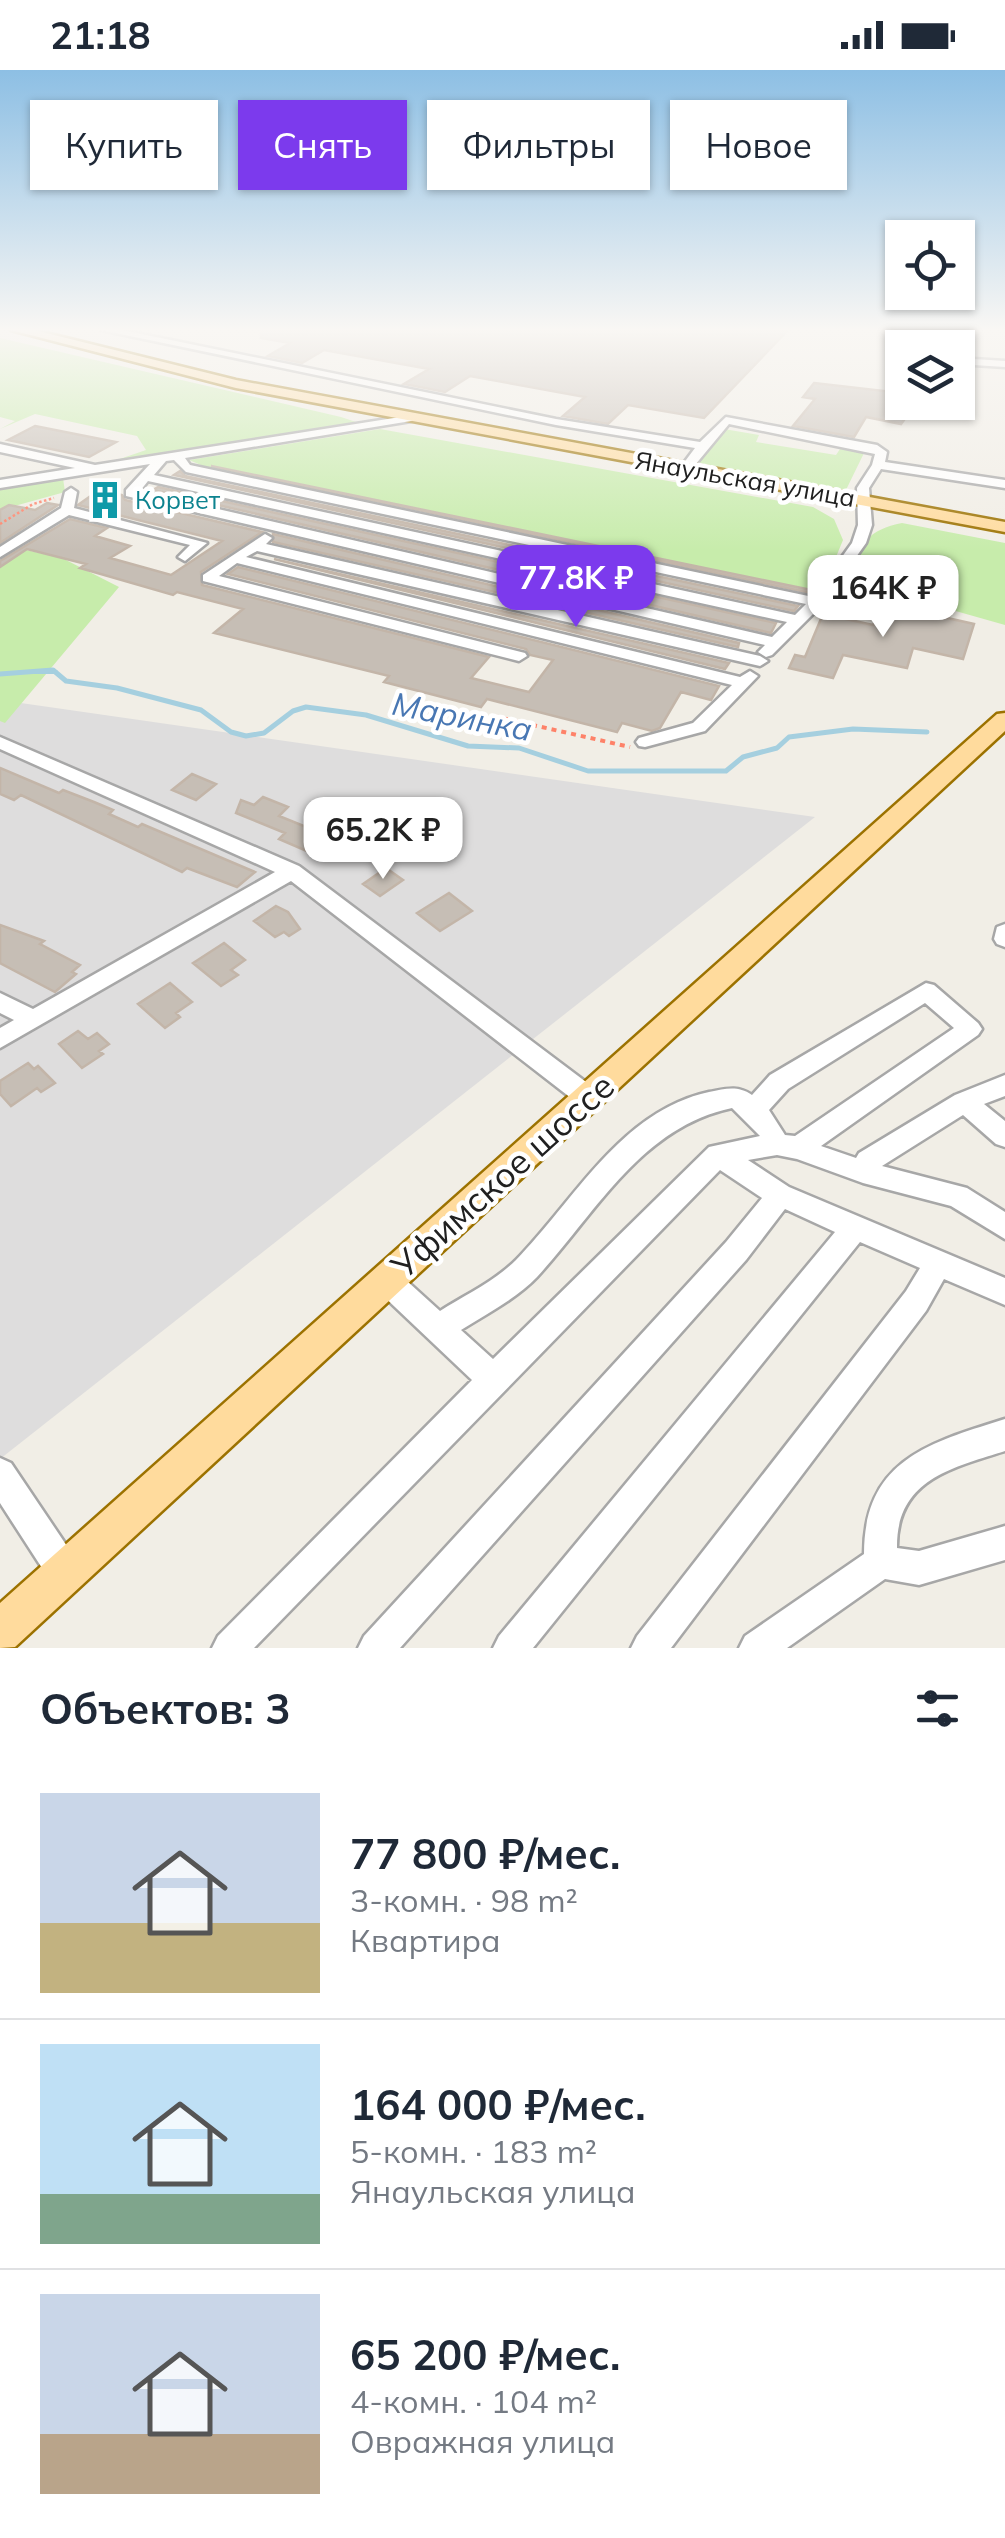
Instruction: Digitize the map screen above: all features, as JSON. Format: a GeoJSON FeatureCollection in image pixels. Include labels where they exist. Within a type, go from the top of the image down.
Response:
{"type":"FeatureCollection","features":[{"type":"Feature","properties":{"kind":"main road","name":"Янаульская улица"},"geometry":{"type":"LineString","coordinates":[[341,404],[1005,527]]}},
{"type":"Feature","properties":{"kind":"main road","name":"Уфимское шоссе"},"geometry":{"type":"LineString","coordinates":[[0,1632],[1005,719]]}},
{"type":"Feature","properties":{"kind":"street"},"geometry":{"type":"LineString","coordinates":[[466,404],[703,446]]}},
{"type":"Feature","properties":{"kind":"street"},"geometry":{"type":"LineString","coordinates":[[0,484],[413,418]]}},
{"type":"Feature","properties":{"kind":"street"},"geometry":{"type":"LineString","coordinates":[[645,742],[699,727],[745,683],[774,642],[816,602],[860,543],[868,475],[878,465],[881,452],[726,420],[686,468]]}},
{"type":"Feature","properties":{"kind":"street"},"geometry":{"type":"LineString","coordinates":[[0,448],[96,469]]}},
{"type":"Feature","properties":{"kind":"street"},"geometry":{"type":"LineString","coordinates":[[177,456],[186,468],[816,602]]}},
{"type":"Feature","properties":{"kind":"street"},"geometry":{"type":"LineString","coordinates":[[160,459],[131,494],[774,642]]}},
{"type":"Feature","properties":{"kind":"street"},"geometry":{"type":"LineString","coordinates":[[878,465],[1005,484]]}},
{"type":"Feature","properties":{"kind":"street"},"geometry":{"type":"LineString","coordinates":[[963,479],[1005,473]]}},
{"type":"Feature","properties":{"kind":"street"},"geometry":{"type":"LineString","coordinates":[[145,477],[798,620]]}},
{"type":"Feature","properties":{"kind":"street"},"geometry":{"type":"LineString","coordinates":[[0,553],[67,510],[71,492]]}},
{"type":"Feature","properties":{"kind":"street"},"geometry":{"type":"LineString","coordinates":[[67,510],[200,543],[185,557]]}},
{"type":"Feature","properties":{"kind":"street"},"geometry":{"type":"LineString","coordinates":[[278,528],[208,578],[519,656]]}},
{"type":"Feature","properties":{"kind":"street"},"geometry":{"type":"LineString","coordinates":[[255,546],[760,660]]}},
{"type":"Feature","properties":{"kind":"street"},"geometry":{"type":"LineString","coordinates":[[234,558],[745,683]]}},
{"type":"Feature","properties":{"kind":"street"},"geometry":{"type":"LineString","coordinates":[[0,742],[292,871],[589,1098]]}},
{"type":"Feature","properties":{"kind":"street"},"geometry":{"type":"LineString","coordinates":[[0,1039],[292,871]]}},
{"type":"Feature","properties":{"kind":"street"},"geometry":{"type":"LineString","coordinates":[[230,1648],[718,1155],[787,1146],[970,1030],[926,991],[779,1082],[754,1110]]}},
{"type":"Feature","properties":{"kind":"street"},"geometry":{"type":"LineString","coordinates":[[0,1002],[32,1019]]}},
{"type":"Feature","properties":{"kind":"street"},"geometry":{"type":"LineString","coordinates":[[863,1172],[868,1161],[964,1102],[1005,1085]]}},
{"type":"Feature","properties":{"kind":"street"},"geometry":{"type":"LineString","coordinates":[[438,1329],[525,1272],[582,1197],[668,1119],[694,1104],[720,1098],[736,1097],[754,1110],[787,1146],[863,1172],[958,1196],[1005,1227]]}},
{"type":"Feature","properties":{"kind":"street"},"geometry":{"type":"LineString","coordinates":[[964,1102],[1005,1136]]}},
{"type":"Feature","properties":{"kind":"street"},"geometry":{"type":"LineString","coordinates":[[718,1155],[780,1195],[1005,1292]]}},
{"type":"Feature","properties":{"kind":"street"},"geometry":{"type":"LineString","coordinates":[[376,1648],[736,1251],[780,1195]]}},
{"type":"Feature","properties":{"kind":"street"},"geometry":{"type":"LineString","coordinates":[[511,1648],[855,1228]]}},
{"type":"Feature","properties":{"kind":"street"},"geometry":{"type":"LineString","coordinates":[[649,1648],[916,1301],[938,1263]]}},
{"type":"Feature","properties":{"kind":"street"},"geometry":{"type":"LineString","coordinates":[[387,1281],[493,1380]]}},
{"type":"Feature","properties":{"kind":"street"},"geometry":{"type":"LineString","coordinates":[[881,1562],[878,1531],[889,1502],[905,1478],[930,1459],[1005,1435]]}},
{"type":"Feature","properties":{"kind":"street"},"geometry":{"type":"LineString","coordinates":[[0,1474],[65,1572]]}},
{"type":"Feature","properties":{"kind":"street"},"geometry":{"type":"LineString","coordinates":[[757,1648],[881,1562],[919,1568],[1005,1543]]}},
{"type":"Feature","properties":{"kind":"path"},"geometry":{"type":"LineString","coordinates":[[0,524],[33,504],[71,492]]}},
{"type":"Feature","properties":{"kind":"path"},"geometry":{"type":"LineString","coordinates":[[493,716],[631,747],[645,742]]}},
{"type":"Feature","properties":{"kind":"shaded area"},"geometry":{"type":"Polygon","coordinates":[[[0,700],[815,817],[0,1459],[0,700]]]}},
{"type":"Feature","properties":{"kind":"green space"},"geometry":{"type":"Polygon","coordinates":[[[0,404],[283,404],[362,424],[111,462],[146,450],[137,436],[35,414],[0,429],[15,421],[0,417],[0,404]]]}},
{"type":"Feature","properties":{"kind":"green space"},"geometry":{"type":"Polygon","coordinates":[[[380,429],[813,507],[834,519],[843,540],[836,557],[811,590],[208,468],[189,460],[380,429]]]}},
{"type":"Feature","properties":{"kind":"green space"},"geometry":{"type":"Polygon","coordinates":[[[724,429],[759,435],[756,442],[836,455],[840,449],[864,453],[844,494],[695,468],[724,429]]]}},
{"type":"Feature","properties":{"kind":"green space"},"geometry":{"type":"Polygon","coordinates":[[[63,478],[65,492],[0,510],[0,489],[63,478]]]}},
{"type":"Feature","properties":{"kind":"green space"},"geometry":{"type":"Polygon","coordinates":[[[902,523],[1005,543],[1005,625],[892,593],[843,572],[866,540],[881,529],[902,523]]]}},
{"type":"Feature","properties":{"kind":"green space"},"geometry":{"type":"Polygon","coordinates":[[[26,550],[62,558],[119,587],[5,723],[0,721],[0,567],[26,550]]]}},
{"type":"Feature","properties":{"kind":"building"},"geometry":{"type":"Polygon","coordinates":[[[577,404],[718,404],[704,418],[628,405],[608,424],[563,416],[577,404]]]}},
{"type":"Feature","properties":{"kind":"building"},"geometry":{"type":"Polygon","coordinates":[[[811,404],[885,404],[885,420],[904,420],[901,424],[866,417],[854,437],[793,426],[811,404]]]}},
{"type":"Feature","properties":{"kind":"building"},"geometry":{"type":"Polygon","coordinates":[[[35,426],[116,442],[89,457],[8,440],[35,426]]]}},
{"type":"Feature","properties":{"kind":"building"},"geometry":{"type":"Polygon","coordinates":[[[211,466],[811,590],[810,593],[211,466]]]}},
{"type":"Feature","properties":{"kind":"building"},"geometry":{"type":"Polygon","coordinates":[[[180,471],[185,476],[798,606],[794,611],[174,475],[180,471]]]}},
{"type":"Feature","properties":{"kind":"building"},"geometry":{"type":"Polygon","coordinates":[[[158,487],[776,623],[771,633],[153,490],[158,487]]]}},
{"type":"Feature","properties":{"kind":"building"},"geometry":{"type":"Polygon","coordinates":[[[99,490],[122,495],[125,500],[262,532],[201,572],[202,585],[489,657],[471,678],[529,692],[553,660],[530,655],[526,649],[228,574],[238,567],[719,686],[711,700],[681,692],[660,728],[652,731],[622,723],[617,732],[487,699],[481,707],[384,682],[389,676],[214,633],[243,609],[177,592],[173,595],[80,568],[86,564],[27,549],[0,567],[0,561],[70,519],[107,528],[95,536],[130,546],[110,558],[171,575],[222,541],[78,505],[99,490]]]}},
{"type":"Feature","properties":{"kind":"building"},"geometry":{"type":"Polygon","coordinates":[[[47,503],[58,505],[0,543],[0,510],[9,505],[35,510],[47,503]]]}},
{"type":"Feature","properties":{"kind":"building"},"geometry":{"type":"Polygon","coordinates":[[[273,534],[739,643],[738,647],[273,542],[273,534]]]}},
{"type":"Feature","properties":{"kind":"building"},"geometry":{"type":"Polygon","coordinates":[[[274,559],[729,663],[725,669],[274,559]]]}},
{"type":"Feature","properties":{"kind":"building"},"geometry":{"type":"Polygon","coordinates":[[[885,604],[974,624],[963,659],[913,648],[907,668],[843,655],[833,678],[789,668],[795,655],[805,657],[823,614],[873,625],[885,604]]]}},
{"type":"Feature","properties":{"kind":"building"},"geometry":{"type":"Polygon","coordinates":[[[0,768],[59,793],[63,790],[94,802],[113,810],[109,814],[138,827],[142,824],[255,872],[237,887],[187,868],[182,872],[21,795],[14,800],[0,794],[0,768]]]}},
{"type":"Feature","properties":{"kind":"building"},"geometry":{"type":"Polygon","coordinates":[[[192,774],[216,784],[196,800],[172,790],[192,774]]]}},
{"type":"Feature","properties":{"kind":"building"},"geometry":{"type":"Polygon","coordinates":[[[263,797],[288,807],[279,816],[326,835],[309,852],[279,839],[285,833],[236,813],[241,800],[254,805],[263,797]]]}},
{"type":"Feature","properties":{"kind":"building"},"geometry":{"type":"Polygon","coordinates":[[[386,868],[403,880],[380,896],[363,884],[386,868]]]}},
{"type":"Feature","properties":{"kind":"building"},"geometry":{"type":"Polygon","coordinates":[[[449,893],[472,911],[440,931],[417,913],[449,893]]]}},
{"type":"Feature","properties":{"kind":"building"},"geometry":{"type":"Polygon","coordinates":[[[276,906],[288,912],[300,929],[289,936],[284,932],[275,937],[254,921],[276,906]]]}},
{"type":"Feature","properties":{"kind":"building"},"geometry":{"type":"Polygon","coordinates":[[[0,925],[44,941],[40,944],[80,965],[72,972],[76,974],[55,992],[0,963],[0,925]]]}},
{"type":"Feature","properties":{"kind":"building"},"geometry":{"type":"Polygon","coordinates":[[[224,943],[245,960],[231,970],[238,975],[221,986],[193,963],[224,943]]]}},
{"type":"Feature","properties":{"kind":"building"},"geometry":{"type":"Polygon","coordinates":[[[170,983],[192,1002],[176,1013],[180,1017],[165,1028],[138,1004],[170,983]]]}},
{"type":"Feature","properties":{"kind":"building"},"geometry":{"type":"Polygon","coordinates":[[[78,1031],[88,1039],[97,1033],[109,1044],[99,1051],[103,1054],[82,1068],[59,1044],[78,1031]]]}},
{"type":"Feature","properties":{"kind":"building"},"geometry":{"type":"Polygon","coordinates":[[[28,1063],[34,1069],[38,1066],[55,1083],[41,1092],[37,1088],[11,1106],[0,1094],[0,1081],[28,1063]]]}},
{"type":"Feature","properties":{"kind":"waterway","name":"Маринка"},"geometry":{"type":"LineString","coordinates":[[0,674],[26,672]]}},
{"type":"Feature","properties":{"kind":"waterway","name":"Маринка"},"geometry":{"type":"LineString","coordinates":[[26,672],[55,672]]}},
{"type":"Feature","properties":{"kind":"waterway","name":"Маринка"},"geometry":{"type":"LineString","coordinates":[[26,672],[55,672]]}},
{"type":"Feature","properties":{"kind":"waterway","name":"Маринка"},"geometry":{"type":"LineString","coordinates":[[55,672],[66,681],[117,688],[201,710],[231,732],[246,736],[264,733],[293,711],[306,707],[366,715],[468,746],[519,748],[588,771],[726,771],[743,757],[777,748],[789,737],[853,729],[927,732]]}},
{"type":"Feature","properties":{"kind":"place","name":"Корвет"},"geometry":{"type":"Point","coordinates":[105,500]}}]}
